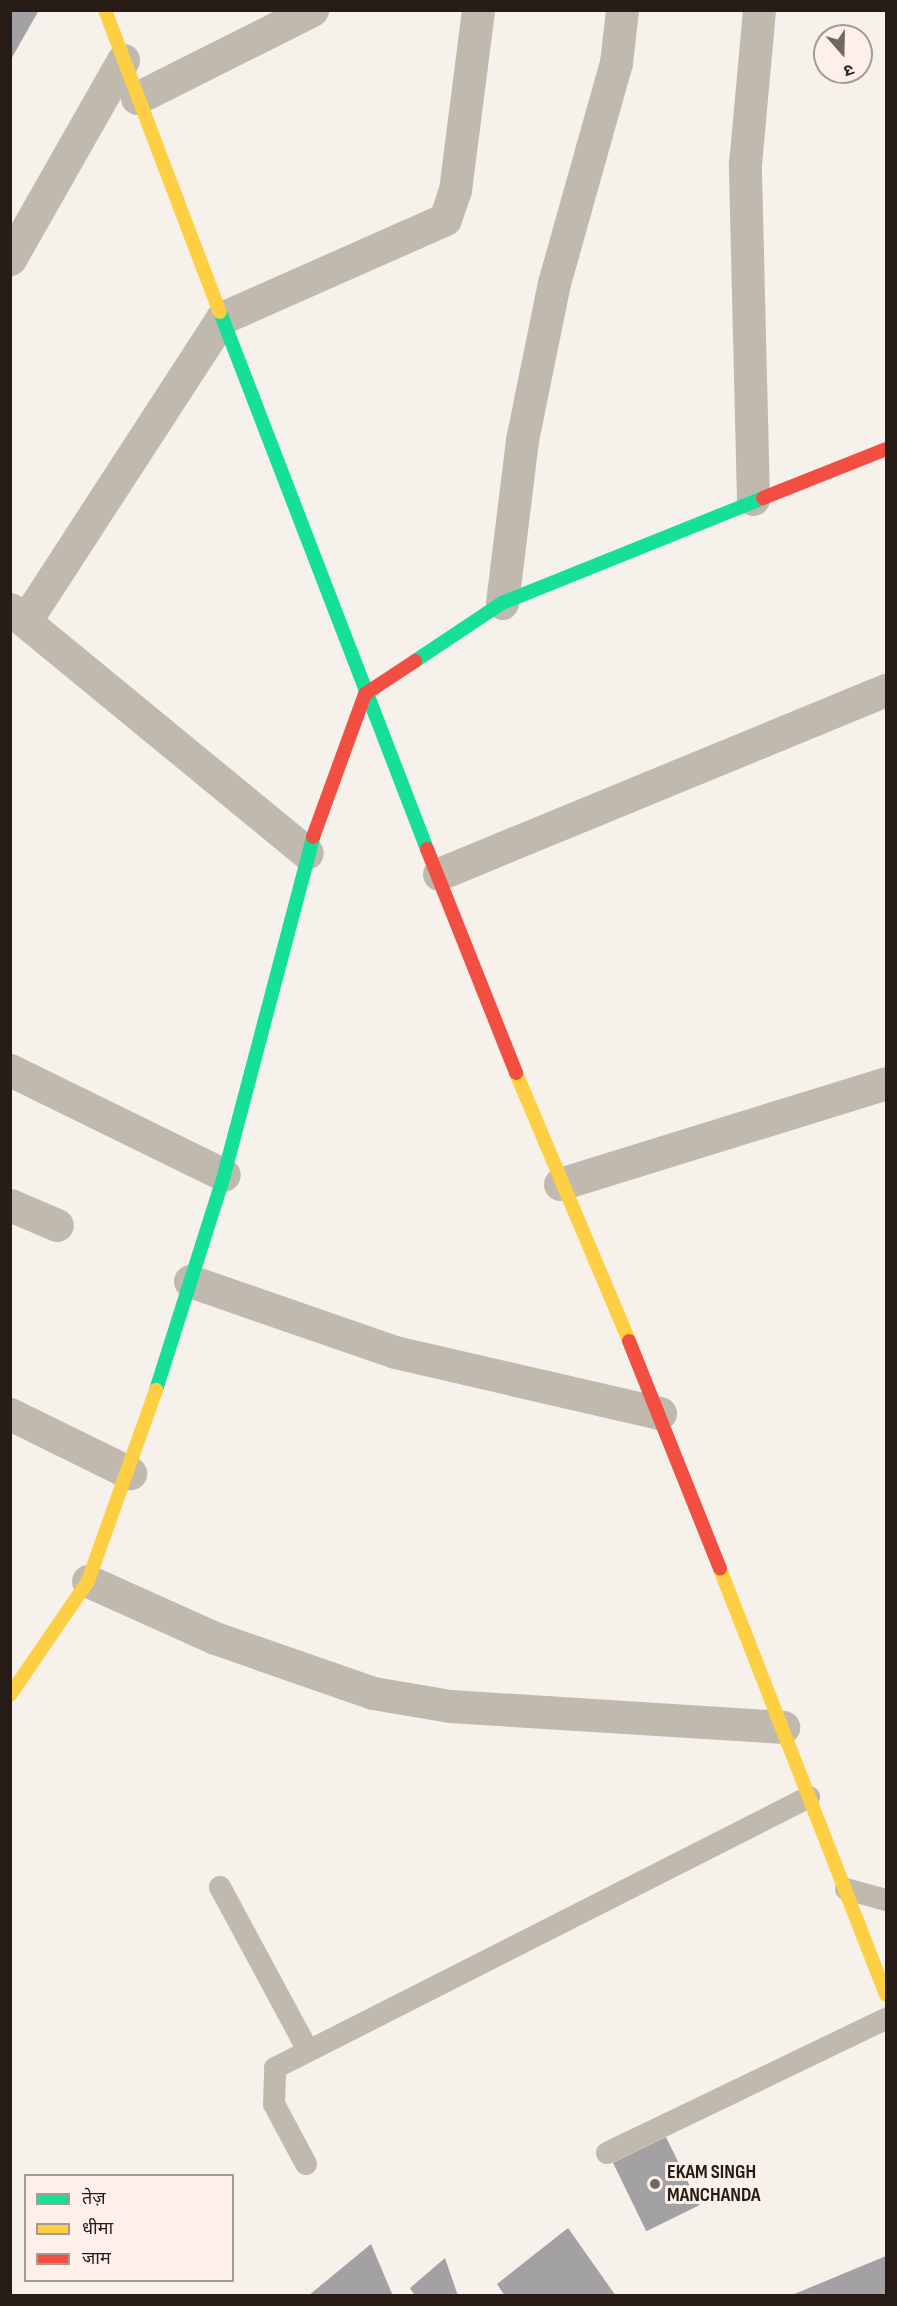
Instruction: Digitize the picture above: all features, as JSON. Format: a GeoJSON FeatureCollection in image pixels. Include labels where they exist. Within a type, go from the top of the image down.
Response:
{"type":"FeatureCollection","features":[{"type":"Feature","properties":{"kind":"street"},"geometry":{"type":"LineString","coordinates":[[105,10],[365,694],[439,874],[561,1184],[660,1413],[886,1995]]}},
{"type":"Feature","properties":{"kind":"street"},"geometry":{"type":"LineString","coordinates":[[137,98],[312,10]]}},
{"type":"Feature","properties":{"kind":"street"},"geometry":{"type":"LineString","coordinates":[[307,854],[18,615],[222,318],[445,219],[455,190],[478,10]]}},
{"type":"Feature","properties":{"kind":"street"},"geometry":{"type":"LineString","coordinates":[[502,603],[531,395],[554,283],[616,63],[622,10]]}},
{"type":"Feature","properties":{"kind":"street"},"geometry":{"type":"LineString","coordinates":[[753,499],[745,164],[759,10]]}},
{"type":"Feature","properties":{"kind":"street"},"geometry":{"type":"LineString","coordinates":[[10,259],[123,60]]}},
{"type":"Feature","properties":{"kind":"street"},"geometry":{"type":"LineString","coordinates":[[10,1695],[88,1581],[130,1473],[224,1175],[307,854],[365,694],[502,603],[753,499],[886,449]]}},
{"type":"Feature","properties":{"kind":"street"},"geometry":{"type":"LineString","coordinates":[[439,874],[886,690]]}},
{"type":"Feature","properties":{"kind":"street"},"geometry":{"type":"LineString","coordinates":[[10,1070],[224,1175]]}},
{"type":"Feature","properties":{"kind":"street"},"geometry":{"type":"LineString","coordinates":[[561,1184],[886,1083]]}},
{"type":"Feature","properties":{"kind":"street"},"geometry":{"type":"LineString","coordinates":[[10,1205],[57,1225]]}},
{"type":"Feature","properties":{"kind":"street"},"geometry":{"type":"LineString","coordinates":[[190,1281],[384,1349],[503,1381],[660,1413]]}},
{"type":"Feature","properties":{"kind":"street"},"geometry":{"type":"LineString","coordinates":[[10,1414],[130,1473]]}},
{"type":"Feature","properties":{"kind":"street"},"geometry":{"type":"LineString","coordinates":[[88,1581],[215,1638],[373,1693],[450,1706],[783,1727]]}},
{"type":"Feature","properties":{"kind":"lane"},"geometry":{"type":"LineString","coordinates":[[306,2164],[274,2104],[271,2085],[275,2068],[306,2048],[809,1797]]}},
{"type":"Feature","properties":{"kind":"lane"},"geometry":{"type":"LineString","coordinates":[[220,1887],[306,2048]]}},
{"type":"Feature","properties":{"kind":"lane"},"geometry":{"type":"LineString","coordinates":[[846,1889],[886,1900]]}},
{"type":"Feature","properties":{"kind":"lane"},"geometry":{"type":"LineString","coordinates":[[608,2153],[886,2019]]}},
{"type":"Feature","properties":{"kind":"building"},"geometry":{"type":"Polygon","coordinates":[[[10,10],[39,10],[10,61],[10,10]]]}},
{"type":"Feature","properties":{"kind":"building","name":"EKAM SINGH MANCHANDA"},"geometry":{"type":"Polygon","coordinates":[[[666,2137],[699,2205],[646,2231],[613,2163],[666,2137]]]}},
{"type":"Feature","properties":{"kind":"building"},"geometry":{"type":"Polygon","coordinates":[[[568,2228],[616,2296],[505,2296],[497,2284],[568,2228]]]}},
{"type":"Feature","properties":{"kind":"building"},"geometry":{"type":"Polygon","coordinates":[[[371,2244],[393,2296],[308,2296],[371,2244]]]}},
{"type":"Feature","properties":{"kind":"building"},"geometry":{"type":"Polygon","coordinates":[[[886,2256],[886,2296],[792,2296],[792,2295],[886,2256]]]}},
{"type":"Feature","properties":{"kind":"building"},"geometry":{"type":"Polygon","coordinates":[[[445,2258],[458,2296],[415,2296],[410,2288],[445,2258]]]}},
{"type":"Feature","properties":{"kind":"traffic: fast"},"geometry":{"type":"LineString","coordinates":[[220,312],[427,849]]}},
{"type":"Feature","properties":{"kind":"traffic: fast"},"geometry":{"type":"LineString","coordinates":[[415,661],[502,603],[763,498]]}},
{"type":"Feature","properties":{"kind":"traffic: fast"},"geometry":{"type":"LineString","coordinates":[[156,1390],[224,1175],[313,837]]}},
{"type":"Feature","properties":{"kind":"traffic: slow"},"geometry":{"type":"LineString","coordinates":[[105,10],[220,312]]}},
{"type":"Feature","properties":{"kind":"traffic: slow"},"geometry":{"type":"LineString","coordinates":[[516,1073],[629,1341]]}},
{"type":"Feature","properties":{"kind":"traffic: slow"},"geometry":{"type":"LineString","coordinates":[[10,1695],[88,1581],[156,1390]]}},
{"type":"Feature","properties":{"kind":"traffic: slow"},"geometry":{"type":"LineString","coordinates":[[720,1569],[886,1995]]}},
{"type":"Feature","properties":{"kind":"traffic: jam"},"geometry":{"type":"LineString","coordinates":[[763,498],[886,449]]}},
{"type":"Feature","properties":{"kind":"traffic: jam"},"geometry":{"type":"LineString","coordinates":[[313,837],[365,694],[415,661]]}},
{"type":"Feature","properties":{"kind":"traffic: jam"},"geometry":{"type":"LineString","coordinates":[[427,849],[516,1073]]}},
{"type":"Feature","properties":{"kind":"traffic: jam"},"geometry":{"type":"LineString","coordinates":[[629,1341],[720,1569]]}},
{"type":"Feature","properties":{"kind":"place","name":"EKAM SINGH MANCHANDA"},"geometry":{"type":"Point","coordinates":[655,2184]}}]}
